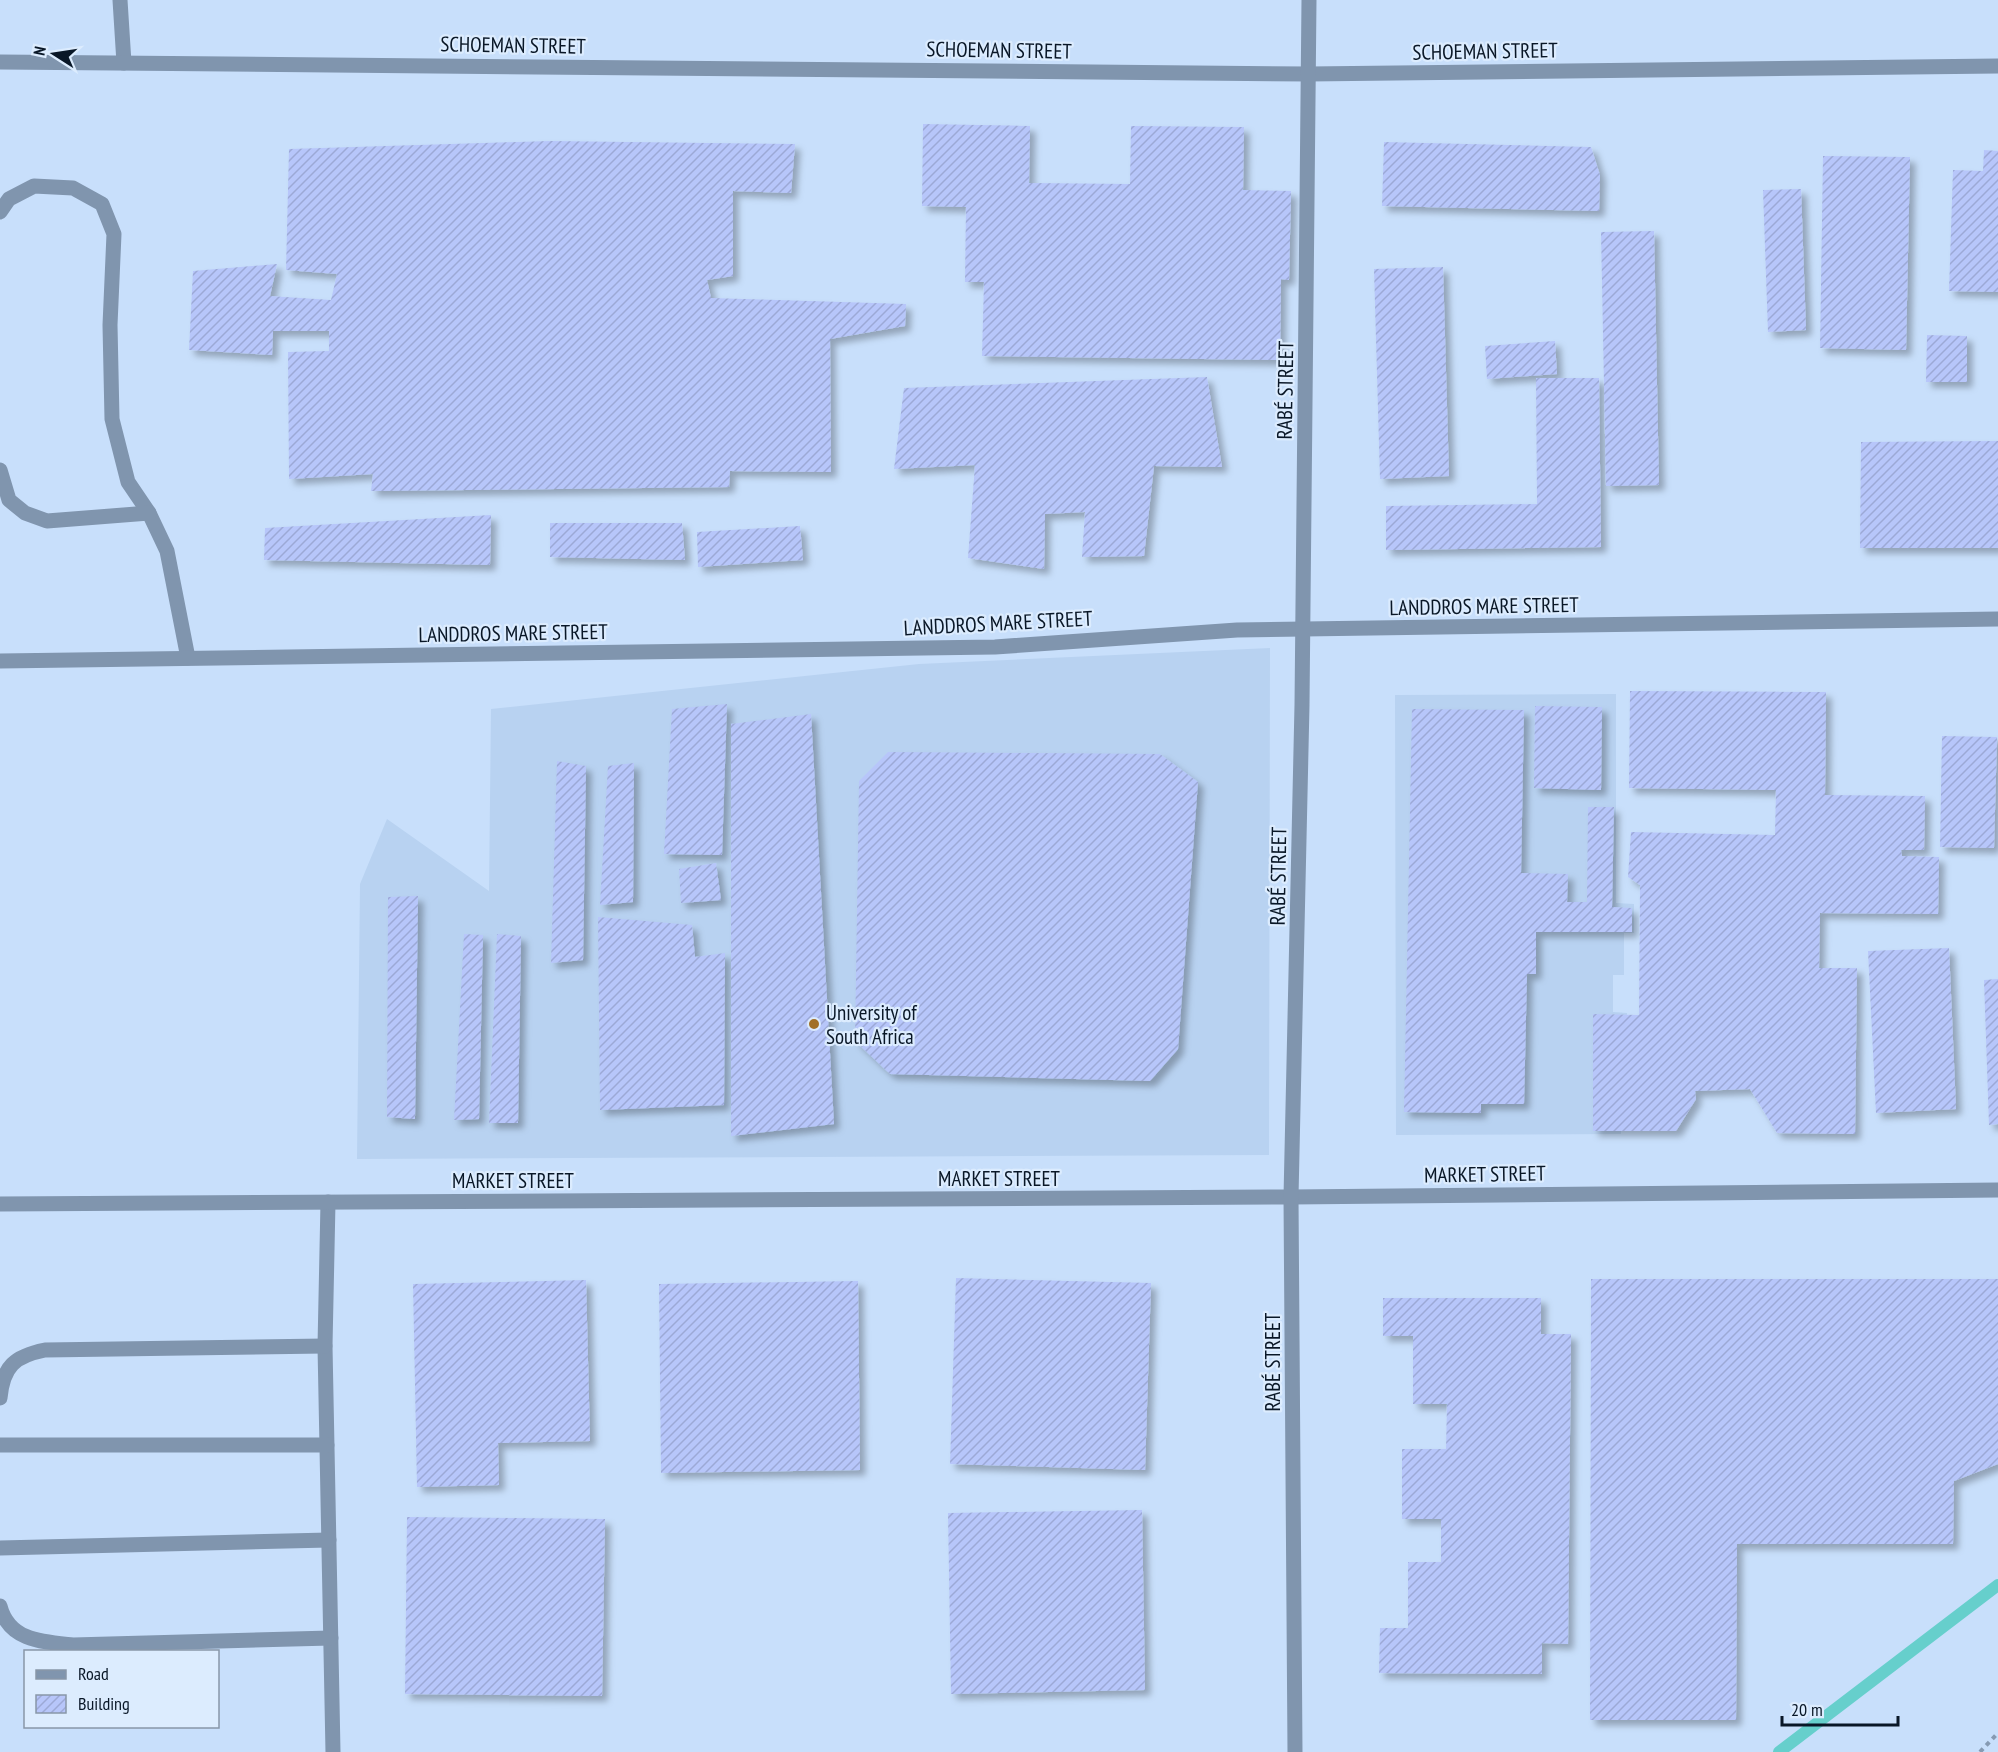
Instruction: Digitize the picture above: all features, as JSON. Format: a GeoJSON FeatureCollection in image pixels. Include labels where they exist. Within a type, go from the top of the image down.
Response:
{"type":"FeatureCollection","features":[{"type":"Feature","properties":{"kind":"street"},"geometry":{"type":"LineString","coordinates":[[120,0],[124,63]]}},
{"type":"Feature","properties":{"kind":"street","name":"RABÉ STREET"},"geometry":{"type":"LineString","coordinates":[[1295,1752],[1291,1197],[1303,629],[1309,0]]}},
{"type":"Feature","properties":{"kind":"street","name":"SCHOEMAN STREET"},"geometry":{"type":"LineString","coordinates":[[0,62],[1309,74],[1998,66]]}},
{"type":"Feature","properties":{"kind":"street"},"geometry":{"type":"LineString","coordinates":[[0,212],[9,199],[34,186],[73,188],[102,204],[114,234],[110,325],[112,419],[128,482],[149,513],[167,551],[188,658]]}},
{"type":"Feature","properties":{"kind":"street"},"geometry":{"type":"LineString","coordinates":[[0,470],[9,500],[25,513],[46,521],[149,513]]}},
{"type":"Feature","properties":{"kind":"street","name":"LANDDROS MARE STREET"},"geometry":{"type":"LineString","coordinates":[[0,661],[995,647],[1237,630],[1998,618]]}},
{"type":"Feature","properties":{"kind":"street","name":"MARKET STREET"},"geometry":{"type":"LineString","coordinates":[[0,1204],[1291,1197],[1998,1190]]}},
{"type":"Feature","properties":{"kind":"street"},"geometry":{"type":"LineString","coordinates":[[328,1202],[325,1346],[333,1752]]}},
{"type":"Feature","properties":{"kind":"street"},"geometry":{"type":"LineString","coordinates":[[0,1398],[2,1384],[11,1365],[24,1354],[45,1350],[325,1346]]}},
{"type":"Feature","properties":{"kind":"street"},"geometry":{"type":"LineString","coordinates":[[0,1445],[327,1445]]}},
{"type":"Feature","properties":{"kind":"street"},"geometry":{"type":"LineString","coordinates":[[0,1548],[329,1540]]}},
{"type":"Feature","properties":{"kind":"street"},"geometry":{"type":"LineString","coordinates":[[0,1606],[3,1619],[17,1631],[37,1642],[73,1645],[331,1638]]}},
{"type":"Feature","properties":{"kind":"path"},"geometry":{"type":"LineString","coordinates":[[1980,1752],[1998,1733]]}},
{"type":"Feature","properties":{"kind":"shaded area","name":"University of South Africa"},"geometry":{"type":"Polygon","coordinates":[[[1270,648],[1269,1155],[357,1159],[360,884],[387,819],[489,891],[491,709],[919,664],[1270,648]]]}},
{"type":"Feature","properties":{"kind":"shaded area"},"geometry":{"type":"Polygon","coordinates":[[[1616,694],[1616,903],[1634,904],[1634,933],[1624,933],[1624,975],[1613,975],[1613,1012],[1627,1013],[1627,1118],[1621,1118],[1621,1134],[1396,1135],[1395,695],[1616,694]]]}},
{"type":"Feature","properties":{"kind":"building"},"geometry":{"type":"Polygon","coordinates":[[[923,124],[1030,126],[1029,183],[1130,184],[1131,126],[1244,127],[1243,190],[1291,191],[1289,280],[1281,279],[1280,360],[982,356],[984,282],[965,282],[966,207],[922,206],[923,124]]]}},
{"type":"Feature","properties":{"kind":"building"},"geometry":{"type":"Polygon","coordinates":[[[550,141],[795,144],[791,193],[733,191],[733,276],[707,280],[711,298],[906,304],[905,326],[830,339],[831,472],[730,471],[729,487],[371,491],[373,474],[289,479],[288,352],[329,351],[329,331],[273,331],[272,355],[189,350],[193,271],[277,264],[270,296],[331,300],[337,274],[286,270],[289,149],[550,141]]]}},
{"type":"Feature","properties":{"kind":"building"},"geometry":{"type":"Polygon","coordinates":[[[1384,142],[1591,147],[1600,175],[1599,211],[1382,206],[1384,142]]]}},
{"type":"Feature","properties":{"kind":"building"},"geometry":{"type":"Polygon","coordinates":[[[1984,150],[1998,151],[1998,292],[1949,291],[1953,170],[1983,171],[1984,150]]]}},
{"type":"Feature","properties":{"kind":"building"},"geometry":{"type":"Polygon","coordinates":[[[1823,156],[1910,157],[1906,350],[1820,348],[1823,156]]]}},
{"type":"Feature","properties":{"kind":"building"},"geometry":{"type":"Polygon","coordinates":[[[1801,189],[1806,330],[1768,332],[1763,190],[1801,189]]]}},
{"type":"Feature","properties":{"kind":"building"},"geometry":{"type":"Polygon","coordinates":[[[1654,231],[1659,485],[1606,486],[1601,232],[1654,231]]]}},
{"type":"Feature","properties":{"kind":"building"},"geometry":{"type":"Polygon","coordinates":[[[1443,267],[1449,476],[1380,479],[1374,269],[1443,267]]]}},
{"type":"Feature","properties":{"kind":"building"},"geometry":{"type":"Polygon","coordinates":[[[1927,335],[1967,336],[1967,382],[1926,382],[1927,335]]]}},
{"type":"Feature","properties":{"kind":"building"},"geometry":{"type":"Polygon","coordinates":[[[1555,341],[1557,374],[1487,379],[1485,346],[1555,341]]]}},
{"type":"Feature","properties":{"kind":"building"},"geometry":{"type":"Polygon","coordinates":[[[1207,377],[1222,467],[1154,466],[1144,556],[1082,557],[1085,512],[1045,514],[1044,569],[968,558],[975,465],[894,469],[904,388],[1207,377]]]}},
{"type":"Feature","properties":{"kind":"building"},"geometry":{"type":"Polygon","coordinates":[[[1536,378],[1599,378],[1601,547],[1386,550],[1386,506],[1537,504],[1536,378]]]}},
{"type":"Feature","properties":{"kind":"building"},"geometry":{"type":"Polygon","coordinates":[[[1998,441],[1998,548],[1860,548],[1861,442],[1998,441]]]}},
{"type":"Feature","properties":{"kind":"building"},"geometry":{"type":"Polygon","coordinates":[[[491,515],[490,565],[264,560],[265,528],[491,515]]]}},
{"type":"Feature","properties":{"kind":"building"},"geometry":{"type":"Polygon","coordinates":[[[550,523],[682,523],[685,560],[550,557],[550,523]]]}},
{"type":"Feature","properties":{"kind":"building"},"geometry":{"type":"Polygon","coordinates":[[[800,526],[803,560],[698,567],[697,532],[800,526]]]}},
{"type":"Feature","properties":{"kind":"building"},"geometry":{"type":"Polygon","coordinates":[[[1630,691],[1826,692],[1825,795],[1925,796],[1924,850],[1901,850],[1902,856],[1939,857],[1938,914],[1820,913],[1819,968],[1857,968],[1855,1134],[1777,1133],[1750,1089],[1695,1091],[1696,1099],[1676,1131],[1593,1131],[1593,1014],[1639,1015],[1640,885],[1628,877],[1631,832],[1775,835],[1776,790],[1629,788],[1630,691]]]}},
{"type":"Feature","properties":{"kind":"building"},"geometry":{"type":"Polygon","coordinates":[[[727,704],[722,855],[664,854],[672,709],[727,704]]]}},
{"type":"Feature","properties":{"kind":"building"},"geometry":{"type":"Polygon","coordinates":[[[1535,706],[1602,707],[1601,790],[1534,788],[1535,706]]]}},
{"type":"Feature","properties":{"kind":"building"},"geometry":{"type":"Polygon","coordinates":[[[1412,709],[1524,710],[1521,873],[1568,874],[1567,902],[1587,902],[1588,807],[1614,807],[1612,907],[1632,908],[1632,932],[1536,932],[1536,974],[1527,974],[1524,1104],[1481,1104],[1481,1113],[1404,1112],[1412,709]]]}},
{"type":"Feature","properties":{"kind":"building"},"geometry":{"type":"Polygon","coordinates":[[[811,714],[834,1124],[731,1136],[731,724],[811,714]]]}},
{"type":"Feature","properties":{"kind":"building"},"geometry":{"type":"Polygon","coordinates":[[[1942,736],[1997,737],[1994,848],[1940,847],[1942,736]]]}},
{"type":"Feature","properties":{"kind":"building"},"geometry":{"type":"Polygon","coordinates":[[[888,752],[1160,754],[1198,782],[1178,1049],[1150,1081],[890,1074],[855,1041],[859,781],[888,752]]]}},
{"type":"Feature","properties":{"kind":"building"},"geometry":{"type":"Polygon","coordinates":[[[557,761],[586,766],[583,960],[551,963],[557,761]]]}},
{"type":"Feature","properties":{"kind":"building"},"geometry":{"type":"Polygon","coordinates":[[[634,763],[633,902],[600,905],[608,766],[634,763]]]}},
{"type":"Feature","properties":{"kind":"building"},"geometry":{"type":"Polygon","coordinates":[[[716,863],[721,900],[681,903],[679,869],[716,863]]]}},
{"type":"Feature","properties":{"kind":"building"},"geometry":{"type":"Polygon","coordinates":[[[418,896],[415,1119],[387,1117],[388,897],[418,896]]]}},
{"type":"Feature","properties":{"kind":"building"},"geometry":{"type":"Polygon","coordinates":[[[598,917],[692,925],[695,957],[725,953],[724,1105],[600,1110],[598,917]]]}},
{"type":"Feature","properties":{"kind":"building"},"geometry":{"type":"Polygon","coordinates":[[[464,934],[483,935],[479,1119],[454,1120],[464,934]]]}},
{"type":"Feature","properties":{"kind":"building"},"geometry":{"type":"Polygon","coordinates":[[[497,934],[521,936],[518,1123],[489,1123],[497,934]]]}},
{"type":"Feature","properties":{"kind":"building"},"geometry":{"type":"Polygon","coordinates":[[[1949,948],[1956,1109],[1876,1113],[1868,951],[1949,948]]]}},
{"type":"Feature","properties":{"kind":"building"},"geometry":{"type":"Polygon","coordinates":[[[1998,979],[1998,1124],[1989,1125],[1984,980],[1998,979]]]}},
{"type":"Feature","properties":{"kind":"building"},"geometry":{"type":"Polygon","coordinates":[[[956,1278],[1151,1283],[1145,1470],[950,1464],[956,1278]]]}},
{"type":"Feature","properties":{"kind":"building"},"geometry":{"type":"Polygon","coordinates":[[[1591,1279],[1998,1279],[1998,1464],[1954,1481],[1953,1544],[1737,1544],[1736,1720],[1590,1720],[1591,1279]]]}},
{"type":"Feature","properties":{"kind":"building"},"geometry":{"type":"Polygon","coordinates":[[[586,1280],[590,1441],[498,1443],[499,1485],[417,1487],[413,1284],[586,1280]]]}},
{"type":"Feature","properties":{"kind":"building"},"geometry":{"type":"Polygon","coordinates":[[[858,1281],[860,1470],[661,1473],[659,1284],[858,1281]]]}},
{"type":"Feature","properties":{"kind":"building"},"geometry":{"type":"Polygon","coordinates":[[[1383,1298],[1541,1298],[1541,1334],[1571,1334],[1568,1644],[1542,1643],[1542,1674],[1379,1673],[1380,1628],[1408,1628],[1408,1562],[1441,1562],[1441,1519],[1402,1519],[1402,1449],[1446,1449],[1447,1404],[1413,1404],[1413,1336],[1383,1336],[1383,1298]]]}},
{"type":"Feature","properties":{"kind":"building"},"geometry":{"type":"Polygon","coordinates":[[[1142,1510],[1145,1690],[951,1694],[948,1513],[1142,1510]]]}},
{"type":"Feature","properties":{"kind":"building"},"geometry":{"type":"Polygon","coordinates":[[[407,1517],[605,1519],[602,1696],[405,1694],[407,1517]]]}},
{"type":"Feature","properties":{"kind":"waterway"},"geometry":{"type":"LineString","coordinates":[[1779,1752],[1998,1585]]}},
{"type":"Feature","properties":{"kind":"place","name":"University of South Africa"},"geometry":{"type":"Point","coordinates":[814,1024]}}]}
